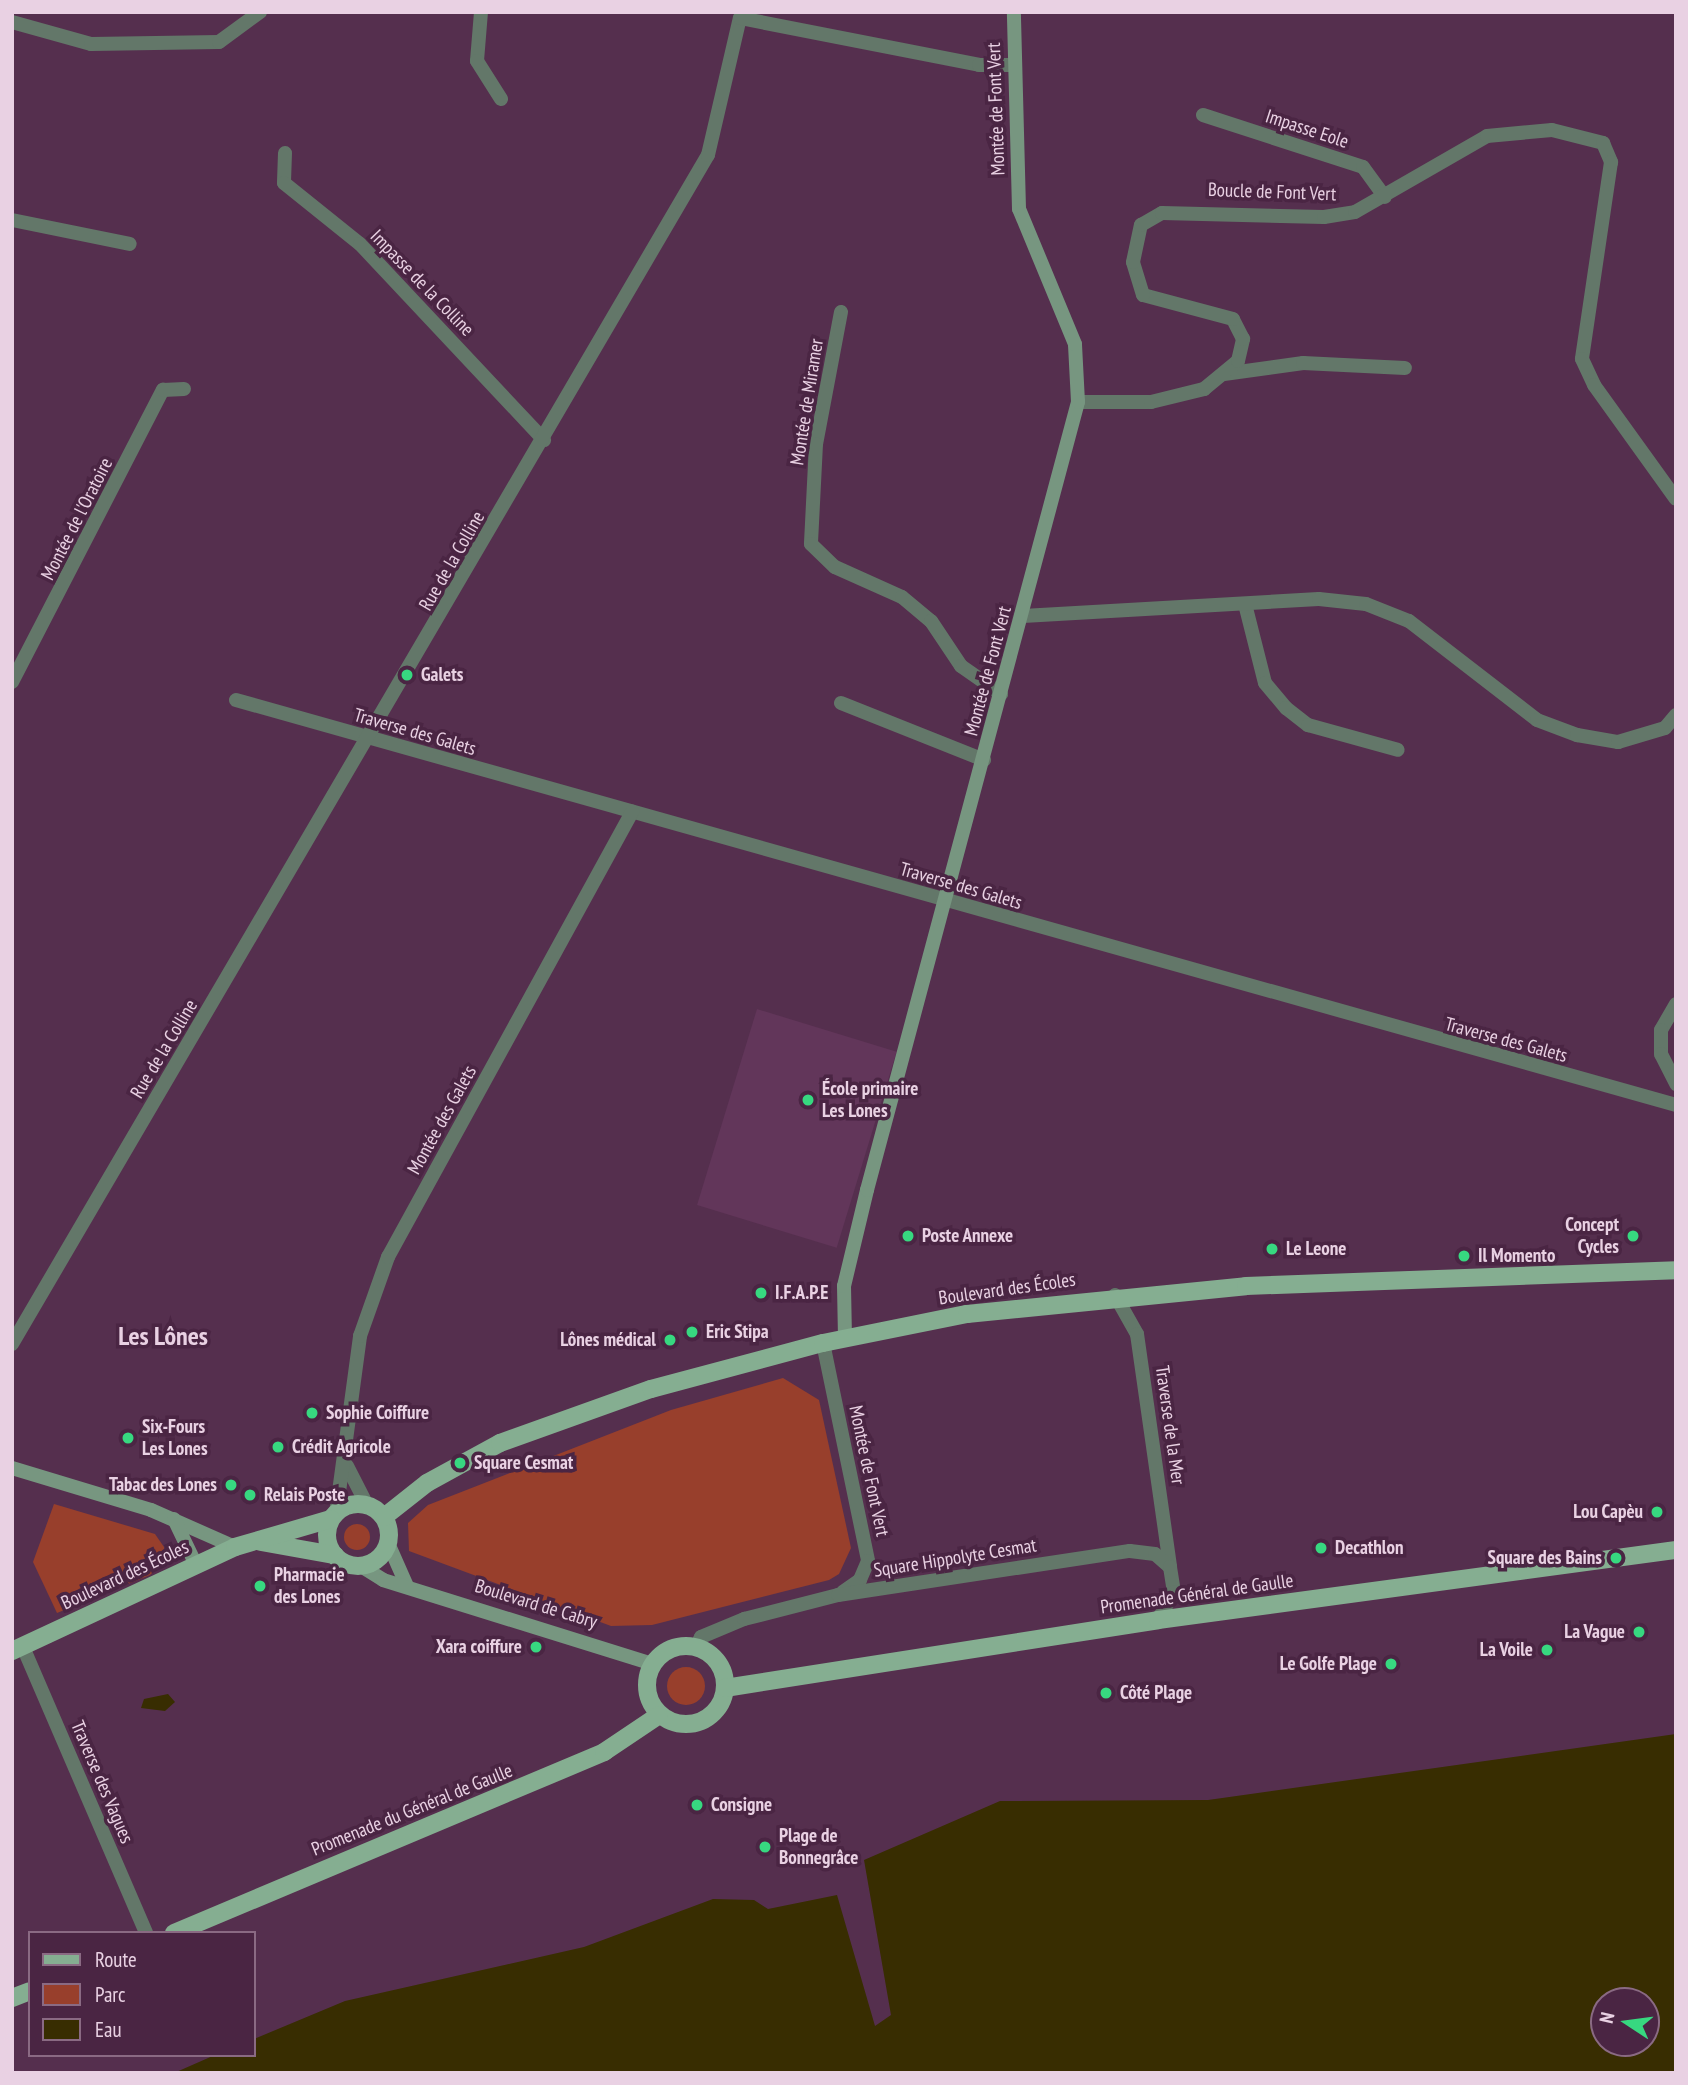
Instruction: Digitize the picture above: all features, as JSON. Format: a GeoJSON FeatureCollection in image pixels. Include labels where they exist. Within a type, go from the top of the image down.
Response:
{"type":"FeatureCollection","features":[{"type":"Feature","properties":{"kind":"main road","name":"Boulevard des Écoles"},"geometry":{"type":"LineString","coordinates":[[384,1517],[427,1483],[500,1443],[669,1384],[845,1338],[1115,1295],[1676,1270]]}},
{"type":"Feature","properties":{"kind":"main road"},"geometry":{"type":"LineString","coordinates":[[367,1505],[384,1517],[388,1543],[378,1558],[361,1566],[335,1555],[327,1538],[334,1516],[367,1505]]}},
{"type":"Feature","properties":{"kind":"main road","name":"Boulevard des Écoles"},"geometry":{"type":"LineString","coordinates":[[18,1649],[236,1547],[334,1516]]}},
{"type":"Feature","properties":{"kind":"main road","name":"Boulevard des Écoles"},"geometry":{"type":"LineString","coordinates":[[257,1541],[335,1555]]}},
{"type":"Feature","properties":{"kind":"main road","name":"Promenade Général de Gaulle"},"geometry":{"type":"LineString","coordinates":[[725,1688],[1158,1620],[1676,1550]]}},
{"type":"Feature","properties":{"kind":"main road"},"geometry":{"type":"LineString","coordinates":[[696,1647],[721,1667],[725,1688],[705,1720],[681,1725],[659,1715],[647,1696],[652,1664],[671,1648],[696,1647]]}},
{"type":"Feature","properties":{"kind":"main road","name":"Promenade du Général de Gaulle"},"geometry":{"type":"LineString","coordinates":[[179,1931],[604,1752],[659,1715]]}},
{"type":"Feature","properties":{"kind":"street"},"geometry":{"type":"LineString","coordinates":[[12,22],[91,44],[219,42],[260,12]]}},
{"type":"Feature","properties":{"kind":"street"},"geometry":{"type":"LineString","coordinates":[[481,12],[477,61],[501,99]]}},
{"type":"Feature","properties":{"kind":"street","name":"Montée de Font Vert"},"geometry":{"type":"LineString","coordinates":[[845,1338],[844,1286],[1078,402],[1075,344],[1019,209],[1013,65],[1014,12]]}},
{"type":"Feature","properties":{"kind":"street","name":"Rue de la Colline"},"geometry":{"type":"LineString","coordinates":[[12,1345],[369,739],[708,155],[740,18],[979,65],[1013,65]]}},
{"type":"Feature","properties":{"kind":"street","name":"Impasse Eole"},"geometry":{"type":"LineString","coordinates":[[1203,116],[1363,167],[1385,197]]}},
{"type":"Feature","properties":{"kind":"street","name":"Boucle de Font Vert"},"geometry":{"type":"LineString","coordinates":[[1220,376],[1238,361],[1243,339],[1233,319],[1143,295],[1133,262],[1141,225],[1162,213],[1197,209],[1324,217],[1355,212],[1385,197],[1411,174],[1503,131],[1552,130],[1603,143],[1611,162],[1583,359],[1594,385],[1676,499]]}},
{"type":"Feature","properties":{"kind":"street","name":"Impasse de la Colline"},"geometry":{"type":"LineString","coordinates":[[285,153],[284,183],[359,244],[544,439]]}},
{"type":"Feature","properties":{"kind":"street"},"geometry":{"type":"LineString","coordinates":[[12,220],[130,244]]}},
{"type":"Feature","properties":{"kind":"street","name":"Montée de Miramer"},"geometry":{"type":"LineString","coordinates":[[841,312],[816,444],[811,544],[835,567],[902,597],[931,621],[961,666],[1001,694]]}},
{"type":"Feature","properties":{"kind":"street"},"geometry":{"type":"LineString","coordinates":[[1078,402],[1151,402],[1204,389],[1220,376],[1303,363],[1405,368]]}},
{"type":"Feature","properties":{"kind":"street","name":"Montée de l'Oratoire"},"geometry":{"type":"LineString","coordinates":[[12,682],[163,390],[184,389]]}},
{"type":"Feature","properties":{"kind":"street"},"geometry":{"type":"LineString","coordinates":[[1023,616],[1245,604],[1366,604],[1409,621],[1537,720],[1577,736],[1618,742],[1665,728],[1676,715]]}},
{"type":"Feature","properties":{"kind":"street"},"geometry":{"type":"LineString","coordinates":[[1245,604],[1265,683],[1286,708],[1308,725],[1398,750]]}},
{"type":"Feature","properties":{"kind":"street","name":"Traverse des Galets"},"geometry":{"type":"LineString","coordinates":[[236,700],[1676,1105]]}},
{"type":"Feature","properties":{"kind":"street"},"geometry":{"type":"LineString","coordinates":[[841,703],[984,760]]}},
{"type":"Feature","properties":{"kind":"street","name":"Montée des Galets"},"geometry":{"type":"LineString","coordinates":[[334,1516],[347,1466],[353,1377],[360,1336],[388,1257],[632,812]]}},
{"type":"Feature","properties":{"kind":"street"},"geometry":{"type":"LineString","coordinates":[[1676,1004],[1661,1030],[1661,1054],[1676,1084]]}},
{"type":"Feature","properties":{"kind":"street","name":"Traverse de la Mer"},"geometry":{"type":"LineString","coordinates":[[1115,1295],[1137,1334],[1170,1567]]}},
{"type":"Feature","properties":{"kind":"street","name":"Montée de Font Vert"},"geometry":{"type":"LineString","coordinates":[[823,1343],[868,1561],[860,1580],[838,1595]]}},
{"type":"Feature","properties":{"kind":"street"},"geometry":{"type":"LineString","coordinates":[[347,1466],[367,1505]]}},
{"type":"Feature","properties":{"kind":"street"},"geometry":{"type":"LineString","coordinates":[[12,1468],[174,1519],[236,1547]]}},
{"type":"Feature","properties":{"kind":"street"},"geometry":{"type":"LineString","coordinates":[[174,1519],[196,1565]]}},
{"type":"Feature","properties":{"kind":"street"},"geometry":{"type":"LineString","coordinates":[[388,1543],[407,1586]]}},
{"type":"Feature","properties":{"kind":"street","name":"Square Hippolyte Cesmat"},"geometry":{"type":"LineString","coordinates":[[696,1647],[701,1637],[722,1627],[838,1595],[1130,1551],[1156,1553],[1170,1567]]}},
{"type":"Feature","properties":{"kind":"street","name":"Boulevard de Cabry"},"geometry":{"type":"LineString","coordinates":[[361,1566],[407,1586],[652,1664]]}},
{"type":"Feature","properties":{"kind":"street"},"geometry":{"type":"LineString","coordinates":[[1158,1620],[1174,1592],[1170,1567]]}},
{"type":"Feature","properties":{"kind":"street","name":"Traverse des Vagues"},"geometry":{"type":"LineString","coordinates":[[18,1649],[145,1931]]}},
{"type":"Feature","properties":{"kind":"shaded area","name":"École primaire Les Lones"},"geometry":{"type":"Polygon","coordinates":[[[757,1009],[897,1052],[837,1248],[697,1205],[757,1009]]]}},
{"type":"Feature","properties":{"kind":"green space"},"geometry":{"type":"Polygon","coordinates":[[[783,1378],[819,1400],[851,1548],[839,1574],[829,1580],[652,1625],[611,1626],[409,1551],[408,1523],[428,1505],[671,1410],[783,1378]]]}},
{"type":"Feature","properties":{"kind":"green space"},"geometry":{"type":"Polygon","coordinates":[[[54,1504],[155,1534],[164,1547],[164,1562],[150,1575],[57,1613],[33,1562],[54,1504]]]}},
{"type":"Feature","properties":{"kind":"green space"},"geometry":{"type":"Polygon","coordinates":[[[357,1524],[366,1528],[370,1537],[366,1546],[357,1550],[348,1546],[344,1537],[348,1528],[357,1524]]]}},
{"type":"Feature","properties":{"kind":"green space"},"geometry":{"type":"Polygon","coordinates":[[[686,1667],[700,1672],[705,1686],[700,1700],[686,1705],[672,1700],[667,1686],[672,1672],[686,1667]]]}},
{"type":"Feature","properties":{"kind":"water"},"geometry":{"type":"Polygon","coordinates":[[[168,1694],[175,1702],[165,1711],[141,1708],[144,1699],[168,1694]]]}},
{"type":"Feature","properties":{"kind":"water"},"geometry":{"type":"Polygon","coordinates":[[[1676,1734],[1676,2073],[174,2073],[210,2057],[256,2057],[256,2038],[345,2001],[584,1947],[713,1899],[754,1900],[768,1909],[837,1895],[875,2026],[891,2015],[864,1860],[1000,1801],[1208,1800],[1676,1734]]]}},
{"type":"Feature","properties":{"kind":"place","name":"Galets"},"geometry":{"type":"Point","coordinates":[407,675]}},
{"type":"Feature","properties":{"kind":"place","name":"École primaire Les Lones"},"geometry":{"type":"Point","coordinates":[808,1100]}},
{"type":"Feature","properties":{"kind":"place","name":"Poste Annexe"},"geometry":{"type":"Point","coordinates":[908,1236]}},
{"type":"Feature","properties":{"kind":"place","name":"Concept Cycles"},"geometry":{"type":"Point","coordinates":[1633,1236]}},
{"type":"Feature","properties":{"kind":"place","name":"Le Leone"},"geometry":{"type":"Point","coordinates":[1272,1249]}},
{"type":"Feature","properties":{"kind":"place","name":"Il Momento"},"geometry":{"type":"Point","coordinates":[1464,1256]}},
{"type":"Feature","properties":{"kind":"place","name":"I.F.A.P.E"},"geometry":{"type":"Point","coordinates":[761,1293]}},
{"type":"Feature","properties":{"kind":"place","name":"Eric Stipa"},"geometry":{"type":"Point","coordinates":[692,1332]}},
{"type":"Feature","properties":{"kind":"place","name":"Lônes médical"},"geometry":{"type":"Point","coordinates":[670,1340]}},
{"type":"Feature","properties":{"kind":"place","name":"Sophie Coiffure"},"geometry":{"type":"Point","coordinates":[312,1413]}},
{"type":"Feature","properties":{"kind":"place","name":"Six-Fours Les Lones"},"geometry":{"type":"Point","coordinates":[128,1438]}},
{"type":"Feature","properties":{"kind":"place","name":"Crédit Agricole"},"geometry":{"type":"Point","coordinates":[278,1447]}},
{"type":"Feature","properties":{"kind":"place","name":"Square Cesmat"},"geometry":{"type":"Point","coordinates":[460,1463]}},
{"type":"Feature","properties":{"kind":"place","name":"Tabac des Lones"},"geometry":{"type":"Point","coordinates":[231,1485]}},
{"type":"Feature","properties":{"kind":"place","name":"Relais Poste"},"geometry":{"type":"Point","coordinates":[250,1495]}},
{"type":"Feature","properties":{"kind":"place","name":"Lou Capèu"},"geometry":{"type":"Point","coordinates":[1657,1512]}},
{"type":"Feature","properties":{"kind":"place","name":"Decathlon"},"geometry":{"type":"Point","coordinates":[1321,1548]}},
{"type":"Feature","properties":{"kind":"place","name":"Square des Bains"},"geometry":{"type":"Point","coordinates":[1616,1558]}},
{"type":"Feature","properties":{"kind":"place","name":"Pharmacie des Lones"},"geometry":{"type":"Point","coordinates":[260,1586]}},
{"type":"Feature","properties":{"kind":"place","name":"La Vague"},"geometry":{"type":"Point","coordinates":[1639,1632]}},
{"type":"Feature","properties":{"kind":"place","name":"Xara coiffure"},"geometry":{"type":"Point","coordinates":[536,1647]}},
{"type":"Feature","properties":{"kind":"place","name":"La Voile"},"geometry":{"type":"Point","coordinates":[1547,1650]}},
{"type":"Feature","properties":{"kind":"place","name":"Le Golfe Plage"},"geometry":{"type":"Point","coordinates":[1391,1664]}},
{"type":"Feature","properties":{"kind":"place","name":"Côté Plage"},"geometry":{"type":"Point","coordinates":[1106,1693]}},
{"type":"Feature","properties":{"kind":"place","name":"Consigne"},"geometry":{"type":"Point","coordinates":[697,1805]}},
{"type":"Feature","properties":{"kind":"place","name":"Plage de Bonnegrâce"},"geometry":{"type":"Point","coordinates":[765,1847]}},
{"type":"Feature","properties":{"kind":"district","name":"Les Lônes"},"geometry":{"type":"Point","coordinates":[163,1336]}}]}
